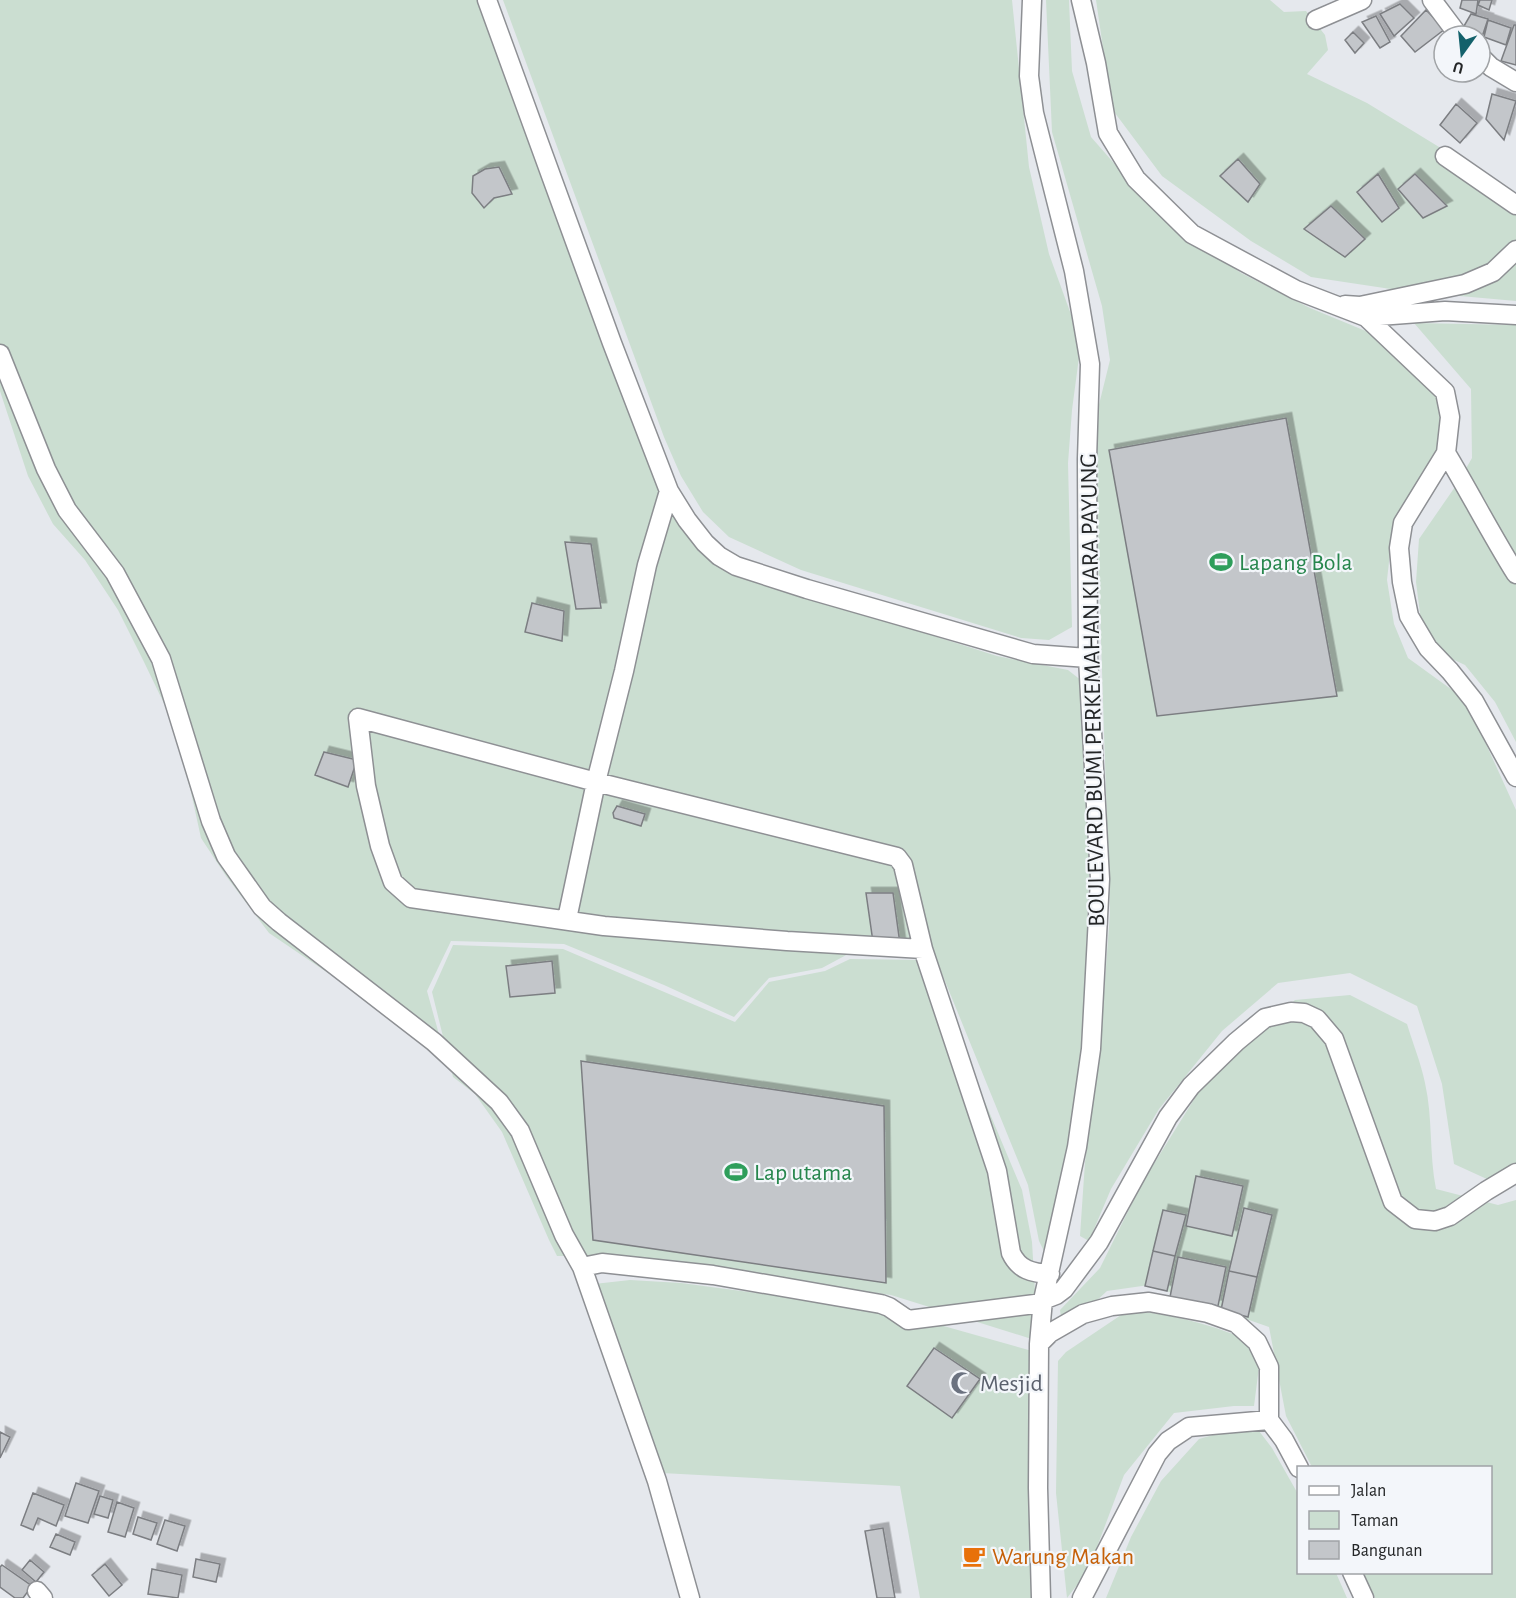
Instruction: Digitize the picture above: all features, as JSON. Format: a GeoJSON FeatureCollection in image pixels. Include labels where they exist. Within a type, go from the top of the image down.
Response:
{"type":"FeatureCollection","features":[{"type":"Feature","properties":{"kind":"street"},"geometry":{"type":"LineString","coordinates":[[486,0],[612,343],[669,490],[687,520],[705,543],[718,556],[736,566],[807,590],[1033,654],[1088,658]]}},
{"type":"Feature","properties":{"kind":"street","name":"BOULEVARD BUMI PERKEMAHAN KIARA PAYUNG"},"geometry":{"type":"LineString","coordinates":[[1032,0],[1029,76],[1034,113],[1074,271],[1090,364],[1087,459],[1088,658],[1100,879],[1091,1049],[1077,1147],[1043,1301],[1039,1344],[1038,1488],[1041,1598]]}},
{"type":"Feature","properties":{"kind":"street"},"geometry":{"type":"LineString","coordinates":[[1081,0],[1096,63],[1108,133],[1136,179],[1192,234],[1296,290],[1366,317],[1445,392],[1450,417],[1446,453],[1403,523],[1399,548],[1402,582],[1409,616],[1428,648],[1474,701],[1516,777]]}},
{"type":"Feature","properties":{"kind":"street"},"geometry":{"type":"LineString","coordinates":[[1316,20],[1362,0]]}},
{"type":"Feature","properties":{"kind":"street"},"geometry":{"type":"LineString","coordinates":[[1432,0],[1450,24]]}},
{"type":"Feature","properties":{"kind":"street"},"geometry":{"type":"LineString","coordinates":[[1492,68],[1516,82]]}},
{"type":"Feature","properties":{"kind":"street"},"geometry":{"type":"LineString","coordinates":[[1445,156],[1516,205]]}},
{"type":"Feature","properties":{"kind":"street"},"geometry":{"type":"LineString","coordinates":[[1328,303],[1360,306],[1465,284],[1493,272],[1516,250]]}},
{"type":"Feature","properties":{"kind":"street"},"geometry":{"type":"LineString","coordinates":[[1366,317],[1445,311],[1516,315]]}},
{"type":"Feature","properties":{"kind":"street"},"geometry":{"type":"LineString","coordinates":[[0,354],[46,469],[67,510],[115,573],[160,659],[204,800],[226,856],[262,907],[434,1042],[499,1102],[520,1131],[564,1235],[582,1267],[657,1481],[690,1598]]}},
{"type":"Feature","properties":{"kind":"street"},"geometry":{"type":"LineString","coordinates":[[1446,453],[1516,574]]}},
{"type":"Feature","properties":{"kind":"street"},"geometry":{"type":"LineString","coordinates":[[567,919],[596,782],[649,558],[669,490]]}},
{"type":"Feature","properties":{"kind":"street"},"geometry":{"type":"LineString","coordinates":[[923,949],[787,941],[604,926],[411,898],[393,882],[380,846],[366,786],[358,718],[596,782],[897,856],[903,865],[923,949],[997,1172],[1011,1253],[1015,1262],[1032,1273],[1050,1274]]}},
{"type":"Feature","properties":{"kind":"street"},"geometry":{"type":"LineString","coordinates":[[582,1267],[602,1263],[713,1275],[881,1304],[902,1317],[914,1321],[1043,1301],[1064,1289],[1099,1242],[1168,1117],[1191,1086],[1236,1042],[1265,1018],[1291,1012],[1304,1013],[1317,1019],[1334,1039],[1393,1202],[1415,1219],[1435,1221],[1450,1216],[1485,1191],[1516,1173]]}},
{"type":"Feature","properties":{"kind":"street"},"geometry":{"type":"LineString","coordinates":[[1039,1344],[1050,1333],[1083,1314],[1112,1306],[1149,1302],[1208,1313],[1236,1323],[1257,1342],[1269,1367],[1269,1420],[1284,1440],[1298,1466]]}},
{"type":"Feature","properties":{"kind":"street"},"geometry":{"type":"LineString","coordinates":[[1082,1598],[1157,1454],[1168,1441],[1189,1427],[1269,1420]]}},
{"type":"Feature","properties":{"kind":"street"},"geometry":{"type":"LineString","coordinates":[[1354,1574],[1364,1598]]}},
{"type":"Feature","properties":{"kind":"green space"},"geometry":{"type":"Polygon","coordinates":[[[0,0],[479,0],[656,482],[728,559],[890,622],[997,656],[1068,670],[1082,681],[1090,851],[1082,1064],[1055,1256],[1047,1257],[1039,1241],[1028,1185],[934,954],[850,953],[822,968],[769,978],[734,1017],[564,944],[451,941],[427,991],[448,1067],[405,1028],[269,933],[201,838],[171,718],[118,610],[85,560],[53,524],[28,476],[0,391],[0,0]]]}},
{"type":"Feature","properties":{"kind":"green space"},"geometry":{"type":"Polygon","coordinates":[[[503,0],[1012,0],[1029,167],[1049,254],[1081,342],[1068,463],[1072,627],[1049,640],[1021,638],[801,570],[729,537],[703,512],[681,476],[664,437],[503,0]]]}},
{"type":"Feature","properties":{"kind":"green space"},"geometry":{"type":"Polygon","coordinates":[[[1046,0],[1069,0],[1072,71],[1091,137],[1134,186],[1186,233],[1241,273],[1310,308],[1373,334],[1442,394],[1445,448],[1429,476],[1393,525],[1387,580],[1394,624],[1408,658],[1466,700],[1516,810],[1516,1174],[1489,1180],[1454,1164],[1442,1084],[1417,1006],[1350,973],[1278,983],[1222,1031],[1159,1109],[1111,1189],[1089,1241],[1080,1236],[1085,1162],[1100,1048],[1110,913],[1096,489],[1092,433],[1110,360],[1102,306],[1052,132],[1046,0]]]}},
{"type":"Feature","properties":{"kind":"green space"},"geometry":{"type":"Polygon","coordinates":[[[1096,0],[1270,0],[1284,12],[1306,11],[1325,35],[1328,50],[1307,74],[1367,103],[1444,150],[1516,204],[1516,301],[1404,291],[1311,277],[1251,241],[1162,176],[1112,109],[1096,0]]]}},
{"type":"Feature","properties":{"kind":"green space"},"geometry":{"type":"Polygon","coordinates":[[[1414,323],[1516,325],[1516,742],[1495,702],[1465,665],[1437,652],[1422,629],[1416,582],[1419,539],[1472,458],[1471,389],[1414,323]]]}},
{"type":"Feature","properties":{"kind":"green space"},"geometry":{"type":"Polygon","coordinates":[[[453,945],[563,949],[735,1022],[769,982],[825,971],[850,959],[920,960],[985,1102],[1022,1190],[1032,1242],[1038,1341],[891,1295],[620,1256],[557,1256],[502,1132],[475,1094],[453,1077],[432,992],[453,945]]]}},
{"type":"Feature","properties":{"kind":"green space"},"geometry":{"type":"Polygon","coordinates":[[[1350,995],[1407,1024],[1427,1096],[1436,1189],[1498,1205],[1516,1200],[1516,1598],[1375,1598],[1363,1574],[1492,1574],[1492,1466],[1311,1466],[1286,1416],[1269,1327],[1149,1285],[1107,1291],[1063,1332],[1060,1310],[1100,1268],[1142,1183],[1198,1093],[1245,1043],[1295,1000],[1350,995]]]}},
{"type":"Feature","properties":{"kind":"green space"},"geometry":{"type":"Polygon","coordinates":[[[630,1280],[681,1283],[887,1310],[1043,1354],[1050,1598],[920,1598],[900,1486],[662,1473],[594,1284],[630,1280]]]}},
{"type":"Feature","properties":{"kind":"green space"},"geometry":{"type":"Polygon","coordinates":[[[1127,1311],[1159,1314],[1193,1321],[1226,1331],[1255,1344],[1260,1359],[1254,1406],[1174,1413],[1124,1475],[1088,1571],[1067,1598],[1056,1493],[1058,1361],[1066,1352],[1127,1311]]]}},
{"type":"Feature","properties":{"kind":"green space"},"geometry":{"type":"Polygon","coordinates":[[[1237,1428],[1259,1431],[1272,1448],[1297,1492],[1297,1574],[1336,1574],[1347,1598],[1106,1598],[1131,1537],[1161,1481],[1199,1439],[1237,1428]]]}},
{"type":"Feature","properties":{"kind":"building"},"geometry":{"type":"Polygon","coordinates":[[[1462,0],[1478,0],[1476,14],[1460,8],[1462,0]]]}},
{"type":"Feature","properties":{"kind":"building"},"geometry":{"type":"Polygon","coordinates":[[[1480,0],[1492,0],[1489,10],[1478,5],[1480,0]]]}},
{"type":"Feature","properties":{"kind":"building"},"geometry":{"type":"Polygon","coordinates":[[[1400,4],[1414,18],[1394,36],[1380,14],[1400,4]]]}},
{"type":"Feature","properties":{"kind":"building"},"geometry":{"type":"Polygon","coordinates":[[[1426,10],[1440,24],[1432,24],[1432,39],[1415,52],[1401,36],[1426,10]]]}},
{"type":"Feature","properties":{"kind":"building"},"geometry":{"type":"Polygon","coordinates":[[[1471,14],[1488,19],[1486,24],[1465,24],[1471,14]]]}},
{"type":"Feature","properties":{"kind":"building"},"geometry":{"type":"Polygon","coordinates":[[[1376,16],[1390,42],[1380,48],[1362,22],[1376,16]]]}},
{"type":"Feature","properties":{"kind":"building"},"geometry":{"type":"Polygon","coordinates":[[[1488,20],[1511,28],[1506,45],[1492,40],[1492,24],[1487,24],[1488,20]]]}},
{"type":"Feature","properties":{"kind":"building"},"geometry":{"type":"Polygon","coordinates":[[[1514,25],[1516,25],[1516,65],[1501,61],[1514,25]]]}},
{"type":"Feature","properties":{"kind":"building"},"geometry":{"type":"Polygon","coordinates":[[[1353,32],[1364,43],[1355,53],[1345,40],[1353,32]]]}},
{"type":"Feature","properties":{"kind":"building"},"geometry":{"type":"Polygon","coordinates":[[[1492,94],[1516,101],[1504,140],[1486,119],[1492,94]]]}},
{"type":"Feature","properties":{"kind":"building"},"geometry":{"type":"Polygon","coordinates":[[[1456,104],[1477,123],[1460,143],[1440,125],[1456,104]]]}},
{"type":"Feature","properties":{"kind":"building"},"geometry":{"type":"Polygon","coordinates":[[[1238,159],[1260,184],[1248,202],[1220,176],[1238,159]]]}},
{"type":"Feature","properties":{"kind":"building"},"geometry":{"type":"Polygon","coordinates":[[[499,167],[512,194],[494,198],[484,208],[472,193],[473,176],[485,169],[499,167]]]}},
{"type":"Feature","properties":{"kind":"building"},"geometry":{"type":"Polygon","coordinates":[[[1378,174],[1399,208],[1382,222],[1357,192],[1378,174]]]}},
{"type":"Feature","properties":{"kind":"building"},"geometry":{"type":"Polygon","coordinates":[[[1415,174],[1447,206],[1423,218],[1398,189],[1415,174]]]}},
{"type":"Feature","properties":{"kind":"building"},"geometry":{"type":"Polygon","coordinates":[[[1331,206],[1365,239],[1345,257],[1304,229],[1331,206]]]}},
{"type":"Feature","properties":{"kind":"building","name":"Lapang Bola"},"geometry":{"type":"Polygon","coordinates":[[[1286,418],[1337,696],[1157,716],[1109,450],[1286,418]]]}},
{"type":"Feature","properties":{"kind":"building"},"geometry":{"type":"Polygon","coordinates":[[[565,542],[591,544],[601,608],[576,609],[565,542]]]}},
{"type":"Feature","properties":{"kind":"building"},"geometry":{"type":"Polygon","coordinates":[[[532,603],[564,611],[562,641],[525,632],[532,603]]]}},
{"type":"Feature","properties":{"kind":"building"},"geometry":{"type":"Polygon","coordinates":[[[324,752],[357,760],[348,787],[315,775],[324,752]]]}},
{"type":"Feature","properties":{"kind":"building"},"geometry":{"type":"Polygon","coordinates":[[[617,806],[645,814],[641,826],[614,818],[613,813],[617,806]]]}},
{"type":"Feature","properties":{"kind":"building"},"geometry":{"type":"Polygon","coordinates":[[[866,893],[893,893],[900,944],[873,942],[866,893]]]}},
{"type":"Feature","properties":{"kind":"building"},"geometry":{"type":"Polygon","coordinates":[[[552,961],[555,993],[510,997],[506,966],[552,961]]]}},
{"type":"Feature","properties":{"kind":"building","name":"Lap utama"},"geometry":{"type":"Polygon","coordinates":[[[581,1061],[884,1106],[886,1283],[593,1240],[581,1061]]]}},
{"type":"Feature","properties":{"kind":"building"},"geometry":{"type":"Polygon","coordinates":[[[1196,1176],[1243,1186],[1232,1236],[1186,1226],[1196,1176]]]}},
{"type":"Feature","properties":{"kind":"building"},"geometry":{"type":"Polygon","coordinates":[[[1244,1208],[1272,1215],[1257,1277],[1229,1271],[1244,1208]]]}},
{"type":"Feature","properties":{"kind":"building"},"geometry":{"type":"Polygon","coordinates":[[[1163,1210],[1186,1215],[1175,1256],[1153,1251],[1163,1210]]]}},
{"type":"Feature","properties":{"kind":"building"},"geometry":{"type":"Polygon","coordinates":[[[1153,1251],[1175,1256],[1167,1291],[1145,1286],[1153,1251]]]}},
{"type":"Feature","properties":{"kind":"building"},"geometry":{"type":"Polygon","coordinates":[[[1178,1257],[1226,1267],[1218,1306],[1170,1297],[1178,1257]]]}},
{"type":"Feature","properties":{"kind":"building"},"geometry":{"type":"Polygon","coordinates":[[[1229,1271],[1257,1277],[1248,1317],[1221,1310],[1229,1271]]]}},
{"type":"Feature","properties":{"kind":"building"},"geometry":{"type":"Polygon","coordinates":[[[934,1348],[980,1379],[952,1418],[907,1386],[934,1348]]]}},
{"type":"Feature","properties":{"kind":"building"},"geometry":{"type":"Polygon","coordinates":[[[0,1432],[10,1437],[0,1458],[0,1432]]]}},
{"type":"Feature","properties":{"kind":"building"},"geometry":{"type":"Polygon","coordinates":[[[76,1483],[99,1491],[88,1523],[65,1516],[76,1483]]]}},
{"type":"Feature","properties":{"kind":"building"},"geometry":{"type":"Polygon","coordinates":[[[33,1493],[64,1505],[56,1526],[38,1518],[33,1530],[21,1525],[33,1493]]]}},
{"type":"Feature","properties":{"kind":"building"},"geometry":{"type":"Polygon","coordinates":[[[100,1496],[113,1500],[108,1518],[94,1514],[100,1496]]]}},
{"type":"Feature","properties":{"kind":"building"},"geometry":{"type":"Polygon","coordinates":[[[117,1502],[134,1508],[125,1537],[108,1532],[117,1502]]]}},
{"type":"Feature","properties":{"kind":"building"},"geometry":{"type":"Polygon","coordinates":[[[138,1517],[157,1523],[151,1540],[133,1534],[138,1517]]]}},
{"type":"Feature","properties":{"kind":"building"},"geometry":{"type":"Polygon","coordinates":[[[165,1520],[185,1526],[177,1551],[157,1544],[165,1520]]]}},
{"type":"Feature","properties":{"kind":"building"},"geometry":{"type":"Polygon","coordinates":[[[883,1528],[895,1598],[877,1598],[865,1531],[883,1528]]]}},
{"type":"Feature","properties":{"kind":"building"},"geometry":{"type":"Polygon","coordinates":[[[56,1534],[75,1542],[70,1555],[50,1547],[56,1534]]]}},
{"type":"Feature","properties":{"kind":"building"},"geometry":{"type":"Polygon","coordinates":[[[196,1559],[220,1564],[216,1582],[193,1577],[196,1559]]]}},
{"type":"Feature","properties":{"kind":"building"},"geometry":{"type":"Polygon","coordinates":[[[30,1560],[44,1572],[36,1582],[22,1570],[30,1560]]]}},
{"type":"Feature","properties":{"kind":"building"},"geometry":{"type":"Polygon","coordinates":[[[105,1564],[122,1585],[109,1596],[92,1575],[105,1564]]]}},
{"type":"Feature","properties":{"kind":"building"},"geometry":{"type":"Polygon","coordinates":[[[2,1565],[32,1586],[23,1598],[15,1598],[0,1587],[0,1567],[2,1565]]]}},
{"type":"Feature","properties":{"kind":"building"},"geometry":{"type":"Polygon","coordinates":[[[152,1569],[182,1575],[178,1598],[148,1594],[152,1569]]]}},
{"type":"Feature","properties":{"kind":"place","name":"Lapang Bola"},"geometry":{"type":"Point","coordinates":[1221,562]}},
{"type":"Feature","properties":{"kind":"place","name":"Lap utama"},"geometry":{"type":"Point","coordinates":[736,1172]}},
{"type":"Feature","properties":{"kind":"place","name":"Mesjid"},"geometry":{"type":"Point","coordinates":[962,1383]}},
{"type":"Feature","properties":{"kind":"place","name":"Warung Makan"},"geometry":{"type":"Point","coordinates":[974,1556]}}]}
